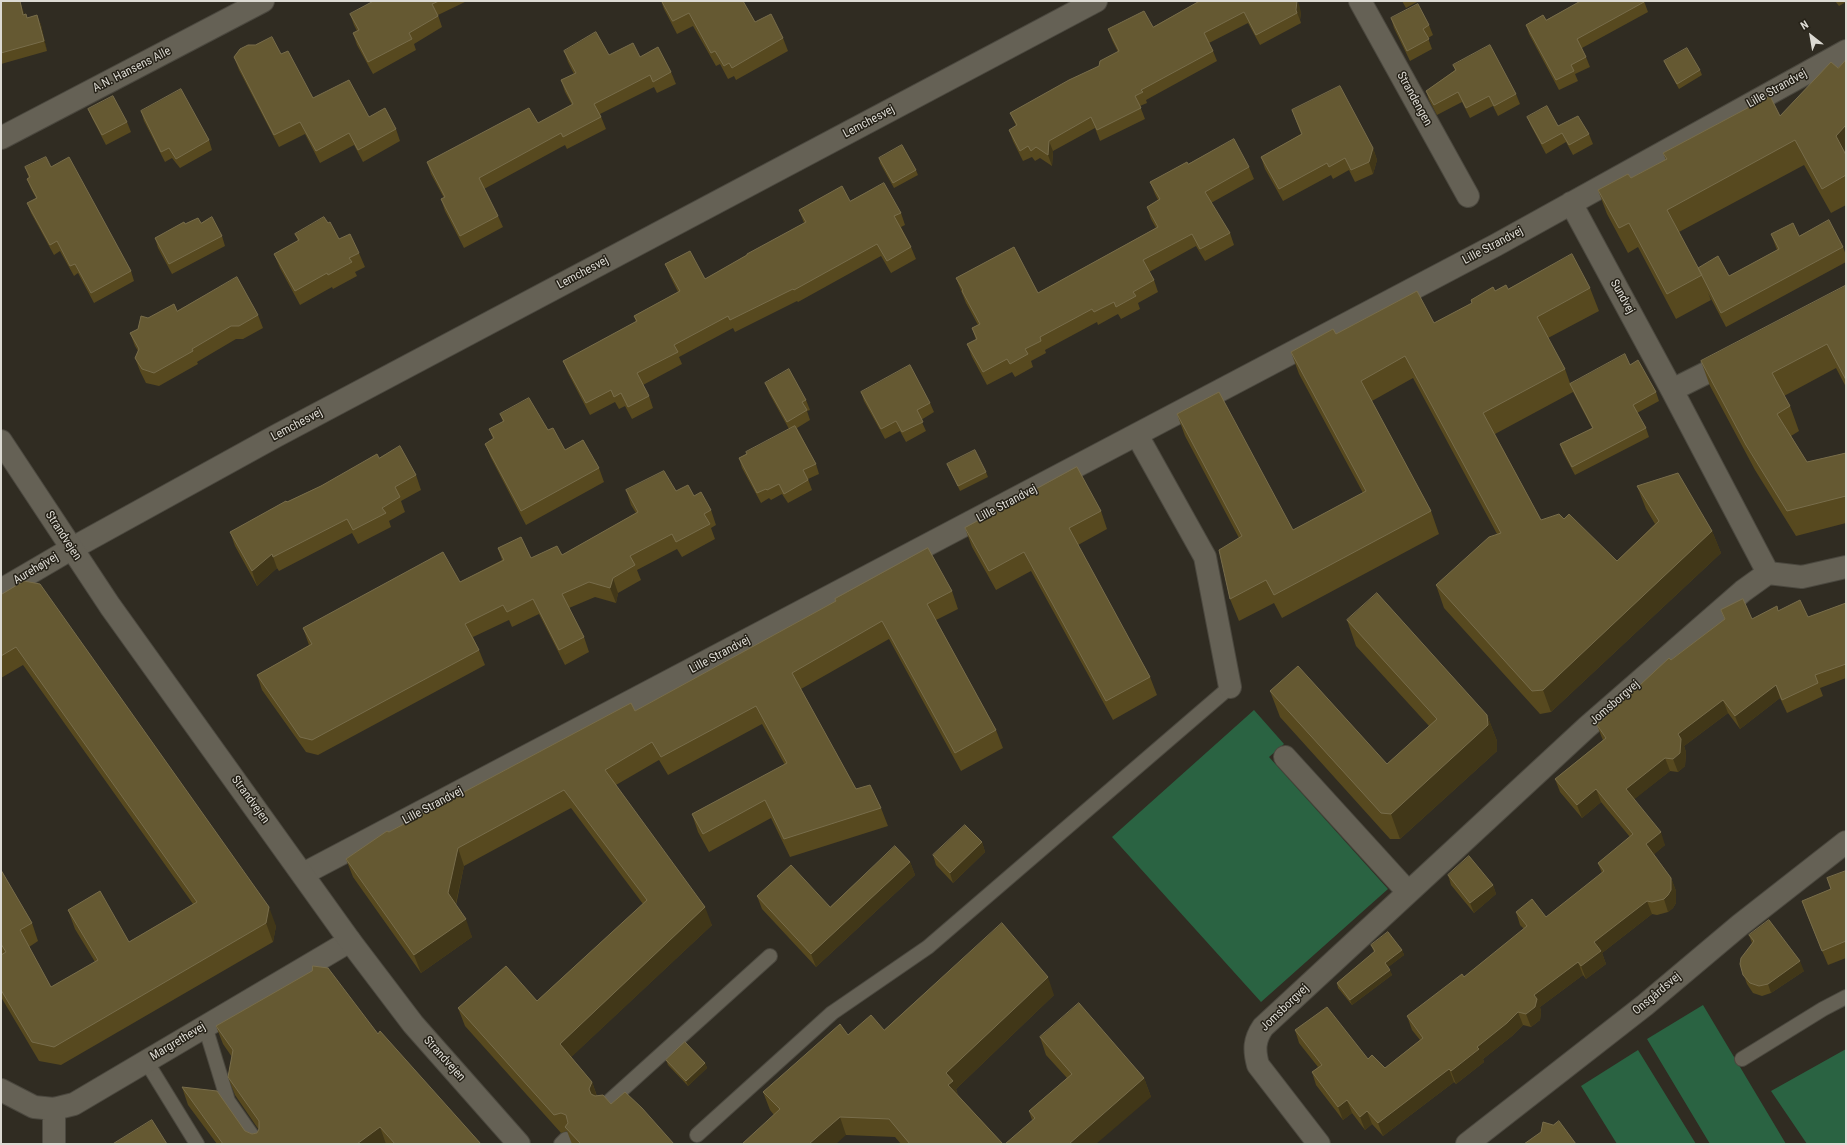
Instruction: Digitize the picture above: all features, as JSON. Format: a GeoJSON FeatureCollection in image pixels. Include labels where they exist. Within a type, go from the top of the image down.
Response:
{"type":"FeatureCollection","features":[{"type":"Feature","properties":{"kind":"street","name":"A.N. Hansens Alle"},"geometry":{"type":"LineString","coordinates":[[1,138],[263,1]]}},
{"type":"Feature","properties":{"kind":"street","name":"Lemchesvej"},"geometry":{"type":"LineString","coordinates":[[71,548],[282,433],[1096,1]]}},
{"type":"Feature","properties":{"kind":"street","name":"Strandengen"},"geometry":{"type":"LineString","coordinates":[[1360,1],[1468,196]]}},
{"type":"Feature","properties":{"kind":"street","name":"Lille Strandvej"},"geometry":{"type":"LineString","coordinates":[[303,874],[1137,435],[1571,203],[1846,51]]}},
{"type":"Feature","properties":{"kind":"street","name":"Sundvej"},"geometry":{"type":"LineString","coordinates":[[1571,203],[1672,390],[1768,573]]}},
{"type":"Feature","properties":{"kind":"street"},"geometry":{"type":"LineString","coordinates":[[1672,390],[1749,352]]}},
{"type":"Feature","properties":{"kind":"street"},"geometry":{"type":"LineString","coordinates":[[1137,435],[1205,557],[1230,687]]}},
{"type":"Feature","properties":{"kind":"street","name":"Strandvejen"},"geometry":{"type":"LineString","coordinates":[[1,440],[110,606],[350,941],[413,1024],[519,1144]]}},
{"type":"Feature","properties":{"kind":"street","name":"Aurehøjvej"},"geometry":{"type":"LineString","coordinates":[[1,590],[71,548]]}},
{"type":"Feature","properties":{"kind":"street"},"geometry":{"type":"LineString","coordinates":[[1768,573],[1802,577],[1846,566]]}},
{"type":"Feature","properties":{"kind":"street","name":"Jomsborgvej"},"geometry":{"type":"LineString","coordinates":[[1319,1144],[1258,1065],[1254,1051],[1257,1036],[1263,1027],[1587,727],[1743,591],[1768,573]]}},
{"type":"Feature","properties":{"kind":"street"},"geometry":{"type":"LineString","coordinates":[[1285,757],[1408,892]]}},
{"type":"Feature","properties":{"kind":"street","name":"Onsgårdsvej"},"geometry":{"type":"LineString","coordinates":[[1468,1144],[1645,1005],[1740,926],[1846,842]]}},
{"type":"Feature","properties":{"kind":"street","name":"Margrethevej"},"geometry":{"type":"LineString","coordinates":[[1,1090],[34,1107],[54,1109],[74,1104],[350,941]]}},
{"type":"Feature","properties":{"kind":"street"},"geometry":{"type":"LineString","coordinates":[[54,1109],[54,1144]]}},
{"type":"Feature","properties":{"kind":"lane"},"geometry":{"type":"LineString","coordinates":[[697,1135],[832,1013],[928,947],[1230,687]]}},
{"type":"Feature","properties":{"kind":"lane"},"geometry":{"type":"LineString","coordinates":[[604,1106],[770,956]]}},
{"type":"Feature","properties":{"kind":"lane"},"geometry":{"type":"LineString","coordinates":[[1742,1059],[1823,1008],[1846,997]]}},
{"type":"Feature","properties":{"kind":"lane"},"geometry":{"type":"LineString","coordinates":[[205,1026],[228,1101],[258,1144]]}},
{"type":"Feature","properties":{"kind":"lane"},"geometry":{"type":"LineString","coordinates":[[146,1061],[197,1144]]}},
{"type":"Feature","properties":{"kind":"green space"},"geometry":{"type":"Polygon","coordinates":[[[1254,710],[1284,744],[1269,757],[1388,889],[1261,1002],[1112,837],[1254,710]]]}},
{"type":"Feature","properties":{"kind":"green space"},"geometry":{"type":"Polygon","coordinates":[[[1703,1005],[1786,1144],[1710,1144],[1647,1039],[1703,1005]]]}},
{"type":"Feature","properties":{"kind":"green space"},"geometry":{"type":"Polygon","coordinates":[[[1846,1049],[1846,1144],[1807,1144],[1771,1091],[1846,1049]]]}},
{"type":"Feature","properties":{"kind":"green space"},"geometry":{"type":"Polygon","coordinates":[[[1638,1050],[1696,1144],[1617,1144],[1581,1086],[1638,1050]]]}},
{"type":"Feature","properties":{"kind":"building"},"geometry":{"type":"Polygon","coordinates":[[[1,1],[20,1],[23,15],[26,14],[27,18],[37,15],[44,41],[1,53],[1,1]]]}},
{"type":"Feature","properties":{"kind":"building"},"geometry":{"type":"Polygon","coordinates":[[[374,1],[439,1],[432,4],[438,16],[409,33],[412,39],[368,62],[353,33],[359,30],[350,14],[374,1]]]}},
{"type":"Feature","properties":{"kind":"building"},"geometry":{"type":"Polygon","coordinates":[[[662,1],[743,1],[755,22],[771,14],[783,38],[732,68],[729,63],[724,66],[715,51],[711,53],[689,13],[673,21],[662,1]]]}},
{"type":"Feature","properties":{"kind":"building"},"geometry":{"type":"Polygon","coordinates":[[[1200,1],[1297,1],[1297,13],[1256,35],[1244,12],[1204,33],[1213,51],[1141,90],[1143,92],[1135,96],[1141,108],[1097,130],[1091,117],[1049,141],[1048,155],[1036,147],[1031,151],[1028,146],[1020,151],[1009,130],[1017,125],[1010,113],[1069,80],[1099,66],[1100,61],[1119,51],[1108,29],[1144,11],[1153,27],[1200,1]]]}},
{"type":"Feature","properties":{"kind":"building"},"geometry":{"type":"Polygon","coordinates":[[[1581,1],[1644,2],[1577,39],[1586,57],[1571,65],[1574,71],[1556,80],[1526,25],[1543,15],[1546,20],[1581,1]]]}},
{"type":"Feature","properties":{"kind":"building"},"geometry":{"type":"Polygon","coordinates":[[[1418,4],[1429,25],[1423,29],[1429,39],[1407,51],[1391,18],[1418,4]]]}},
{"type":"Feature","properties":{"kind":"building"},"geometry":{"type":"Polygon","coordinates":[[[596,32],[609,55],[633,43],[640,57],[658,47],[671,72],[653,82],[650,75],[594,104],[601,117],[563,137],[561,133],[479,178],[498,216],[460,236],[441,199],[445,197],[427,162],[529,108],[538,123],[573,104],[561,80],[576,73],[564,51],[596,32]]]}},
{"type":"Feature","properties":{"kind":"building"},"geometry":{"type":"Polygon","coordinates":[[[272,37],[281,54],[288,51],[313,98],[349,80],[369,117],[385,108],[396,129],[358,150],[349,133],[316,151],[300,122],[274,135],[234,57],[240,49],[248,45],[255,45],[272,37]]]}},
{"type":"Feature","properties":{"kind":"building"},"geometry":{"type":"Polygon","coordinates":[[[1490,45],[1516,94],[1494,106],[1489,96],[1466,108],[1458,92],[1434,105],[1426,91],[1456,70],[1453,65],[1490,45]]]}},
{"type":"Feature","properties":{"kind":"building"},"geometry":{"type":"Polygon","coordinates":[[[1687,48],[1700,70],[1677,84],[1664,61],[1687,48]]]}},
{"type":"Feature","properties":{"kind":"building"},"geometry":{"type":"Polygon","coordinates":[[[1846,60],[1846,125],[1836,136],[1846,155],[1846,175],[1822,189],[1795,140],[1667,210],[1702,275],[1667,294],[1629,223],[1619,228],[1598,190],[1628,174],[1631,178],[1667,159],[1663,153],[1770,96],[1780,116],[1831,62],[1838,68],[1846,60]]]}},
{"type":"Feature","properties":{"kind":"building"},"geometry":{"type":"Polygon","coordinates":[[[1340,86],[1373,148],[1369,162],[1351,170],[1345,158],[1329,167],[1327,163],[1279,189],[1261,157],[1302,134],[1292,110],[1340,86]]]}},
{"type":"Feature","properties":{"kind":"building"},"geometry":{"type":"Polygon","coordinates":[[[181,89],[209,140],[176,159],[169,148],[161,152],[141,111],[181,89]]]}},
{"type":"Feature","properties":{"kind":"building"},"geometry":{"type":"Polygon","coordinates":[[[113,96],[127,122],[102,135],[88,109],[113,96]]]}},
{"type":"Feature","properties":{"kind":"building"},"geometry":{"type":"Polygon","coordinates":[[[1547,106],[1558,126],[1578,116],[1589,134],[1569,145],[1562,133],[1542,144],[1527,117],[1547,106]]]}},
{"type":"Feature","properties":{"kind":"building"},"geometry":{"type":"Polygon","coordinates":[[[1234,139],[1249,167],[1205,192],[1230,233],[1200,249],[1192,234],[1143,260],[1154,280],[1133,292],[1136,296],[1116,307],[1114,302],[1094,312],[1092,309],[1040,337],[1041,341],[1025,349],[1028,354],[1010,364],[1007,359],[983,372],[967,344],[977,339],[972,328],[980,324],[956,278],[1014,247],[1038,293],[1158,227],[1147,207],[1160,199],[1150,182],[1187,162],[1188,164],[1234,139]]]}},
{"type":"Feature","properties":{"kind":"building"},"geometry":{"type":"Polygon","coordinates":[[[902,145],[916,170],[893,183],[879,158],[902,145]]]}},
{"type":"Feature","properties":{"kind":"building"},"geometry":{"type":"Polygon","coordinates":[[[46,157],[51,167],[69,157],[131,271],[91,293],[75,264],[70,266],[57,241],[50,245],[27,203],[37,198],[27,179],[30,177],[25,167],[46,157]]]}},
{"type":"Feature","properties":{"kind":"building"},"geometry":{"type":"Polygon","coordinates":[[[884,183],[901,213],[894,216],[911,247],[887,261],[877,244],[794,290],[793,289],[730,320],[728,316],[674,345],[678,352],[637,373],[649,396],[628,407],[621,393],[614,397],[611,390],[586,403],[563,361],[637,321],[634,316],[680,291],[665,264],[690,251],[705,279],[806,222],[799,210],[842,186],[850,201],[884,183]]]}},
{"type":"Feature","properties":{"kind":"building"},"geometry":{"type":"Polygon","coordinates":[[[212,217],[222,236],[169,264],[155,238],[184,222],[185,224],[198,218],[201,223],[212,217]]]}},
{"type":"Feature","properties":{"kind":"building"},"geometry":{"type":"Polygon","coordinates":[[[324,217],[328,223],[330,222],[339,239],[350,234],[359,253],[349,258],[352,262],[328,275],[327,273],[295,291],[274,254],[299,240],[295,234],[324,217]]]}},
{"type":"Feature","properties":{"kind":"building"},"geometry":{"type":"Polygon","coordinates":[[[1829,220],[1843,247],[1721,313],[1698,268],[1718,256],[1729,276],[1779,249],[1771,234],[1793,223],[1799,236],[1829,220]]]}},
{"type":"Feature","properties":{"kind":"building"},"geometry":{"type":"Polygon","coordinates":[[[1572,254],[1590,288],[1537,317],[1565,369],[1483,413],[1541,520],[1559,514],[1564,519],[1569,514],[1617,561],[1659,521],[1637,486],[1678,473],[1712,531],[1543,690],[1532,691],[1436,585],[1489,537],[1501,533],[1405,356],[1361,381],[1431,511],[1274,595],[1266,580],[1230,599],[1219,550],[1242,536],[1177,414],[1219,392],[1293,530],[1366,491],[1291,352],[1333,329],[1336,334],[1417,291],[1434,323],[1472,303],[1471,300],[1493,287],[1495,291],[1506,285],[1508,289],[1572,254]]]}},
{"type":"Feature","properties":{"kind":"building"},"geometry":{"type":"Polygon","coordinates":[[[237,277],[258,315],[239,326],[231,326],[192,349],[193,351],[154,373],[142,369],[135,358],[139,349],[130,333],[138,329],[141,316],[148,318],[174,304],[177,311],[237,277]]]}},
{"type":"Feature","properties":{"kind":"building"},"geometry":{"type":"Polygon","coordinates":[[[1845,286],[1846,380],[1827,344],[1772,373],[1790,406],[1777,414],[1807,462],[1846,453],[1846,496],[1787,511],[1746,445],[1701,361],[1845,286]]]}},
{"type":"Feature","properties":{"kind":"building"},"geometry":{"type":"Polygon","coordinates":[[[1625,354],[1630,365],[1638,360],[1656,392],[1633,405],[1646,428],[1572,467],[1560,444],[1593,428],[1570,384],[1625,354]]]}},
{"type":"Feature","properties":{"kind":"building"},"geometry":{"type":"Polygon","coordinates":[[[910,365],[930,403],[917,410],[923,422],[902,432],[896,421],[881,429],[861,392],[910,365]]]}},
{"type":"Feature","properties":{"kind":"building"},"geometry":{"type":"Polygon","coordinates":[[[789,369],[806,400],[802,402],[807,410],[787,422],[765,383],[789,369]]]}},
{"type":"Feature","properties":{"kind":"building"},"geometry":{"type":"Polygon","coordinates":[[[529,398],[548,430],[553,428],[565,450],[583,440],[599,468],[521,511],[485,444],[494,438],[489,429],[504,421],[500,414],[529,398]]]}},
{"type":"Feature","properties":{"kind":"building"},"geometry":{"type":"Polygon","coordinates":[[[795,426],[816,464],[803,470],[808,480],[784,494],[779,484],[757,493],[739,458],[747,454],[746,452],[795,426]]]}},
{"type":"Feature","properties":{"kind":"building"},"geometry":{"type":"Polygon","coordinates":[[[400,446],[416,475],[395,487],[400,497],[382,508],[386,513],[353,530],[347,519],[273,557],[272,554],[252,571],[230,532],[286,501],[287,502],[321,486],[377,454],[379,458],[400,446]]]}},
{"type":"Feature","properties":{"kind":"building"},"geometry":{"type":"Polygon","coordinates":[[[975,450],[986,472],[958,486],[947,464],[975,450]]]}},
{"type":"Feature","properties":{"kind":"building"},"geometry":{"type":"Polygon","coordinates":[[[1077,467],[1101,511],[1069,528],[1150,677],[1106,701],[1024,552],[989,571],[965,528],[1077,467]]]}},
{"type":"Feature","properties":{"kind":"building"},"geometry":{"type":"Polygon","coordinates":[[[664,471],[676,491],[688,485],[694,496],[701,492],[711,510],[704,514],[710,524],[676,542],[672,534],[630,556],[635,565],[613,578],[610,588],[589,582],[562,594],[584,637],[559,650],[533,599],[507,612],[503,605],[465,624],[479,650],[312,740],[300,737],[257,675],[312,644],[303,628],[443,552],[460,582],[504,560],[498,548],[521,537],[531,558],[557,546],[562,555],[638,512],[626,490],[664,471]]]}},
{"type":"Feature","properties":{"kind":"building"},"geometry":{"type":"Polygon","coordinates":[[[928,548],[952,591],[927,604],[996,730],[955,753],[882,621],[792,673],[856,789],[870,785],[881,808],[784,839],[765,800],[703,834],[692,814],[787,763],[756,706],[661,757],[652,742],[605,770],[705,907],[560,1044],[592,1082],[589,1089],[591,1094],[595,1096],[603,1095],[611,1104],[625,1092],[642,1108],[674,1144],[581,1144],[565,1127],[568,1123],[566,1115],[561,1113],[554,1115],[458,1008],[506,966],[537,1001],[647,900],[564,790],[458,848],[448,893],[466,919],[414,955],[346,859],[387,831],[389,832],[631,703],[635,711],[836,601],[835,599],[928,548]]]}},
{"type":"Feature","properties":{"kind":"building"},"geometry":{"type":"Polygon","coordinates":[[[24,581],[40,584],[269,907],[266,923],[54,1047],[32,1042],[1,990],[1,955],[6,952],[1,944],[1,870],[32,923],[20,930],[51,987],[98,960],[68,910],[100,891],[129,942],[197,902],[16,647],[1,656],[1,595],[24,581]]]}},
{"type":"Feature","properties":{"kind":"building"},"geometry":{"type":"Polygon","coordinates":[[[1377,593],[1487,715],[1488,725],[1391,814],[1381,813],[1270,691],[1298,666],[1387,764],[1437,719],[1347,620],[1377,593]]]}},
{"type":"Feature","properties":{"kind":"building"},"geometry":{"type":"Polygon","coordinates":[[[1743,599],[1752,619],[1777,606],[1778,611],[1800,600],[1808,617],[1846,603],[1846,664],[1815,675],[1818,683],[1782,700],[1776,685],[1735,716],[1723,700],[1678,734],[1681,739],[1680,753],[1673,759],[1665,758],[1626,789],[1661,832],[1646,844],[1671,878],[1671,890],[1668,895],[1664,899],[1652,902],[1647,901],[1594,942],[1601,951],[1581,966],[1578,962],[1534,995],[1537,999],[1535,1007],[1526,1014],[1518,1012],[1507,1023],[1477,1047],[1479,1049],[1451,1071],[1449,1069],[1378,1123],[1367,1111],[1360,1117],[1347,1100],[1338,1107],[1312,1072],[1322,1065],[1295,1030],[1327,1007],[1368,1059],[1372,1055],[1385,1068],[1423,1038],[1407,1016],[1462,974],[1464,977],[1527,926],[1516,912],[1532,899],[1546,917],[1604,871],[1598,863],[1633,834],[1596,789],[1577,805],[1555,779],[1606,738],[1597,725],[1669,658],[1671,660],[1725,619],[1721,610],[1743,599]]]}},
{"type":"Feature","properties":{"kind":"building"},"geometry":{"type":"Polygon","coordinates":[[[965,825],[982,842],[950,873],[933,855],[965,825]]]}},
{"type":"Feature","properties":{"kind":"building"},"geometry":{"type":"Polygon","coordinates":[[[895,846],[910,862],[811,954],[757,896],[791,865],[830,907],[895,846]]]}},
{"type":"Feature","properties":{"kind":"building"},"geometry":{"type":"Polygon","coordinates":[[[1469,856],[1493,885],[1470,903],[1448,875],[1469,856]]]}},
{"type":"Feature","properties":{"kind":"building"},"geometry":{"type":"Polygon","coordinates":[[[1846,871],[1846,941],[1822,951],[1802,901],[1831,889],[1827,878],[1846,871]]]}},
{"type":"Feature","properties":{"kind":"building"},"geometry":{"type":"Polygon","coordinates":[[[1769,920],[1800,961],[1768,984],[1759,986],[1750,983],[1743,975],[1740,964],[1741,958],[1754,941],[1749,935],[1769,920]]]}},
{"type":"Feature","properties":{"kind":"building"},"geometry":{"type":"Polygon","coordinates":[[[1002,923],[1048,977],[946,1073],[953,1081],[948,1085],[1003,1144],[910,1144],[889,1119],[840,1117],[809,1144],[742,1144],[780,1109],[763,1092],[840,1024],[848,1035],[871,1015],[884,1030],[1002,923]]]}},
{"type":"Feature","properties":{"kind":"building"},"geometry":{"type":"Polygon","coordinates":[[[1388,932],[1402,950],[1385,963],[1390,970],[1350,1000],[1337,983],[1375,951],[1371,945],[1388,932]]]}},
{"type":"Feature","properties":{"kind":"building"},"geometry":{"type":"Polygon","coordinates":[[[313,966],[328,968],[378,1034],[380,1031],[481,1144],[395,1144],[380,1127],[357,1144],[223,1144],[182,1087],[217,1091],[245,1131],[252,1134],[257,1133],[259,1129],[259,1121],[228,1077],[233,1050],[216,1026],[312,971],[313,966]]]}},
{"type":"Feature","properties":{"kind":"building"},"geometry":{"type":"Polygon","coordinates":[[[1079,1003],[1144,1078],[1069,1144],[1005,1144],[1035,1118],[1029,1111],[1072,1074],[1040,1037],[1079,1003]]]}},
{"type":"Feature","properties":{"kind":"building"},"geometry":{"type":"Polygon","coordinates":[[[685,1042],[705,1063],[686,1081],[666,1060],[685,1042]]]}},
{"type":"Feature","properties":{"kind":"building"},"geometry":{"type":"Polygon","coordinates":[[[152,1120],[167,1144],[113,1144],[152,1120]]]}},
{"type":"Feature","properties":{"kind":"building"},"geometry":{"type":"Polygon","coordinates":[[[1559,1121],[1576,1144],[1524,1144],[1541,1132],[1543,1122],[1553,1125],[1559,1121]]]}}]}
